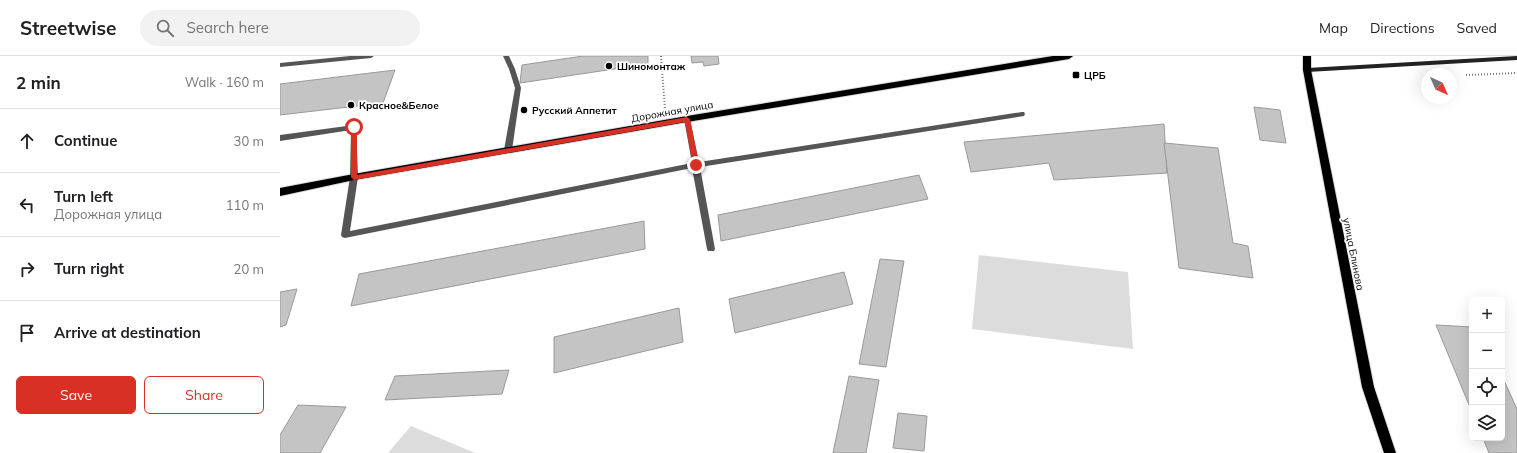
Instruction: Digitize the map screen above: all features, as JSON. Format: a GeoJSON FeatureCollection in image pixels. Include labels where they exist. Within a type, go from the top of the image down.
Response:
{"type":"FeatureCollection","features":[{"type":"Feature","properties":{"kind":"main road","name":"Дорожная улица"},"geometry":{"type":"LineString","coordinates":[[280,192],[354,177],[687,119],[1069,56]]}},
{"type":"Feature","properties":{"kind":"main road","name":"улица Блинова"},"geometry":{"type":"LineString","coordinates":[[1307,56],[1307,70],[1368,387],[1390,453]]}},
{"type":"Feature","properties":{"kind":"main road"},"geometry":{"type":"LineString","coordinates":[[1307,70],[1517,58]]}},
{"type":"Feature","properties":{"kind":"lane"},"geometry":{"type":"LineString","coordinates":[[280,65],[371,56]]}},
{"type":"Feature","properties":{"kind":"lane"},"geometry":{"type":"LineString","coordinates":[[506,56],[518,88],[508,150]]}},
{"type":"Feature","properties":{"kind":"lane"},"geometry":{"type":"LineString","coordinates":[[280,138],[354,127],[354,177],[345,235],[696,165],[1022,114]]}},
{"type":"Feature","properties":{"kind":"lane"},"geometry":{"type":"LineString","coordinates":[[687,119],[711,249]]}},
{"type":"Feature","properties":{"kind":"path"},"geometry":{"type":"LineString","coordinates":[[661,56],[666,123]]}},
{"type":"Feature","properties":{"kind":"shaded area"},"geometry":{"type":"Polygon","coordinates":[[[979,255],[1128,272],[1133,349],[972,329],[979,255]]]}},
{"type":"Feature","properties":{"kind":"shaded area"},"geometry":{"type":"Polygon","coordinates":[[[411,426],[475,453],[388,453],[411,426]]]}},
{"type":"Feature","properties":{"kind":"building"},"geometry":{"type":"Polygon","coordinates":[[[583,56],[648,56],[648,64],[520,83],[522,65],[583,56]]]}},
{"type":"Feature","properties":{"kind":"building"},"geometry":{"type":"Polygon","coordinates":[[[691,56],[718,56],[719,64],[704,66],[703,62],[692,63],[691,56]]]}},
{"type":"Feature","properties":{"kind":"building"},"geometry":{"type":"Polygon","coordinates":[[[395,70],[383,103],[280,115],[280,84],[395,70]]]}},
{"type":"Feature","properties":{"kind":"building"},"geometry":{"type":"Polygon","coordinates":[[[1254,107],[1280,110],[1286,143],[1260,140],[1254,107]]]}},
{"type":"Feature","properties":{"kind":"building"},"geometry":{"type":"Polygon","coordinates":[[[1164,124],[1167,173],[1054,180],[1049,163],[971,172],[964,142],[1164,124]]]}},
{"type":"Feature","properties":{"kind":"building"},"geometry":{"type":"Polygon","coordinates":[[[1164,143],[1218,148],[1233,243],[1248,246],[1253,278],[1179,268],[1164,143]]]}},
{"type":"Feature","properties":{"kind":"building"},"geometry":{"type":"Polygon","coordinates":[[[919,175],[928,199],[721,241],[718,215],[919,175]]]}},
{"type":"Feature","properties":{"kind":"building"},"geometry":{"type":"Polygon","coordinates":[[[644,221],[645,249],[351,306],[359,274],[644,221]]]}},
{"type":"Feature","properties":{"kind":"building"},"geometry":{"type":"Polygon","coordinates":[[[880,259],[904,261],[886,367],[859,364],[880,259]]]}},
{"type":"Feature","properties":{"kind":"building"},"geometry":{"type":"Polygon","coordinates":[[[844,272],[853,304],[735,333],[729,299],[844,272]]]}},
{"type":"Feature","properties":{"kind":"building"},"geometry":{"type":"Polygon","coordinates":[[[297,289],[286,325],[280,327],[280,292],[297,289]]]}},
{"type":"Feature","properties":{"kind":"building"},"geometry":{"type":"Polygon","coordinates":[[[679,308],[683,342],[554,373],[554,337],[679,308]]]}},
{"type":"Feature","properties":{"kind":"building"},"geometry":{"type":"Polygon","coordinates":[[[1436,325],[1469,327],[1469,405],[1436,325]]]}},
{"type":"Feature","properties":{"kind":"building"},"geometry":{"type":"Polygon","coordinates":[[[509,370],[502,394],[385,400],[395,376],[509,370]]]}},
{"type":"Feature","properties":{"kind":"building"},"geometry":{"type":"Polygon","coordinates":[[[849,376],[879,380],[866,453],[833,453],[849,376]]]}},
{"type":"Feature","properties":{"kind":"building"},"geometry":{"type":"Polygon","coordinates":[[[1505,383],[1517,409],[1517,453],[1489,453],[1484,441],[1505,441],[1505,383]]]}},
{"type":"Feature","properties":{"kind":"building"},"geometry":{"type":"Polygon","coordinates":[[[298,405],[346,407],[320,453],[280,453],[280,435],[298,405]]]}},
{"type":"Feature","properties":{"kind":"building"},"geometry":{"type":"Polygon","coordinates":[[[898,413],[927,416],[924,451],[893,448],[898,413]]]}},
{"type":"Feature","properties":{"kind":"place","name":"Шиномонтаж"},"geometry":{"type":"Point","coordinates":[609,66]}},
{"type":"Feature","properties":{"kind":"place","name":"ЦРБ"},"geometry":{"type":"Point","coordinates":[1076,75]}},
{"type":"Feature","properties":{"kind":"place","name":"Красное&Белое"},"geometry":{"type":"Point","coordinates":[351,105]}},
{"type":"Feature","properties":{"kind":"place","name":"Русский Аппетит"},"geometry":{"type":"Point","coordinates":[524,110]}},
{"type":"Feature","properties":{"kind":"route"},"geometry":{"type":"LineString","coordinates":[[354,127],[354,177],[687,119],[696,165]]}}]}
